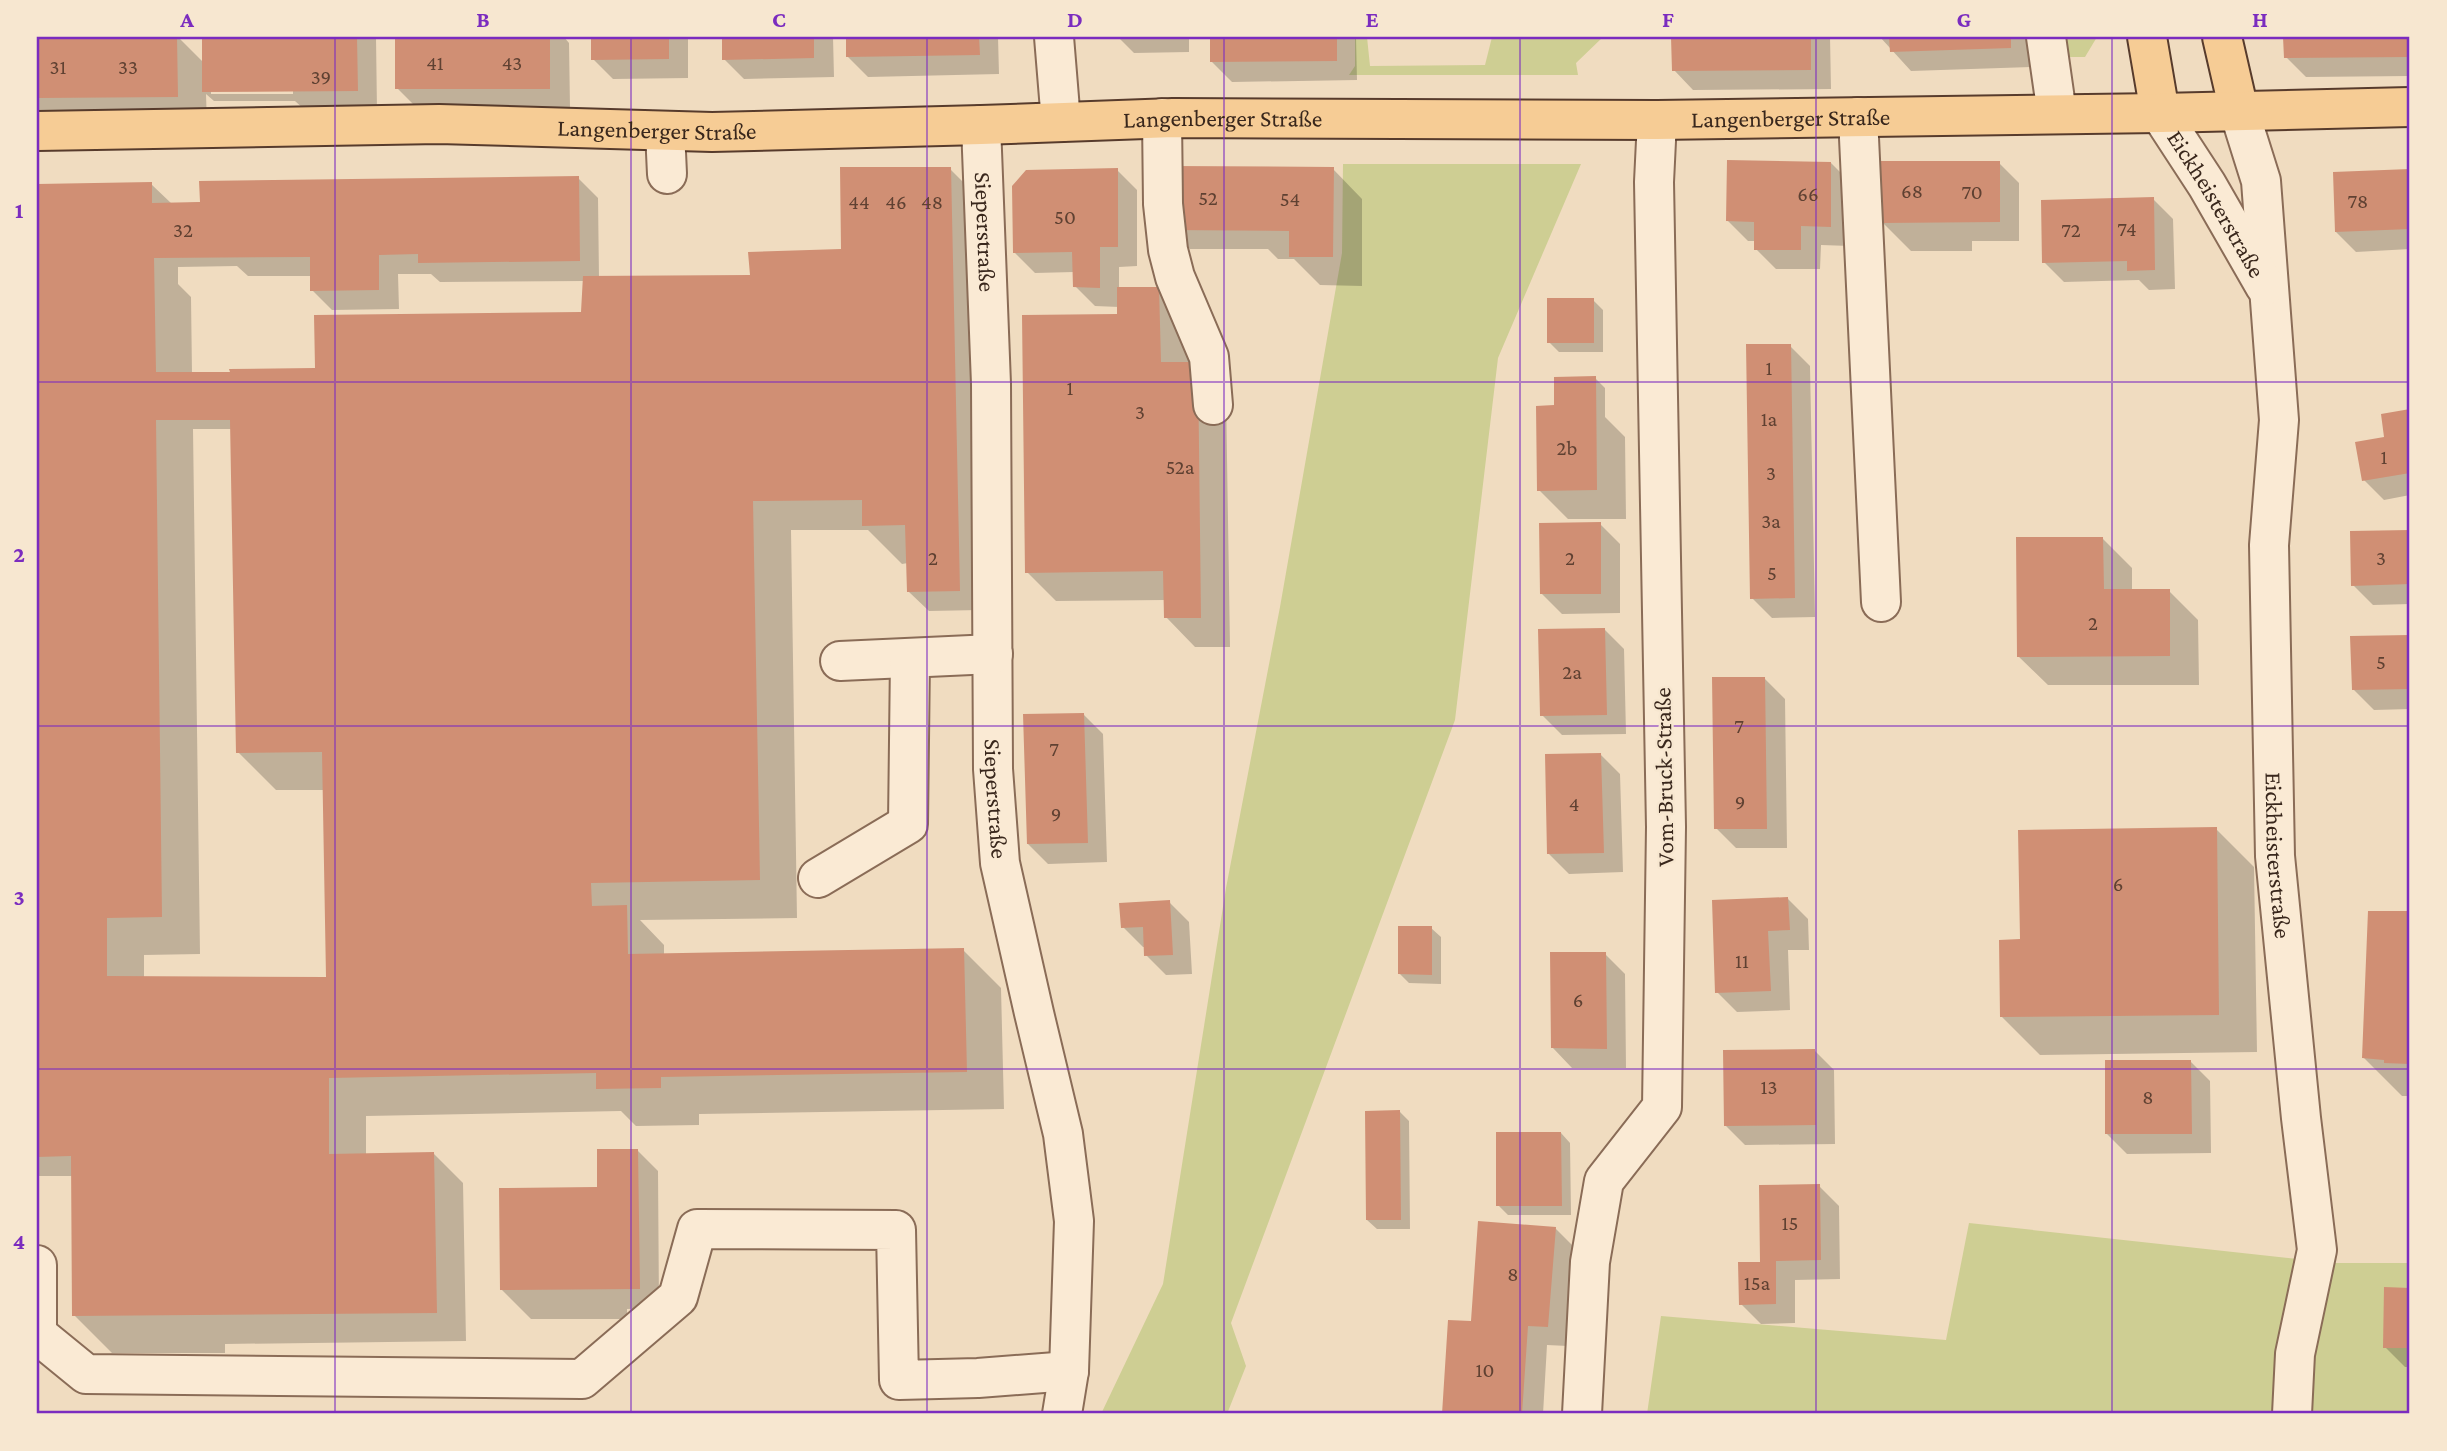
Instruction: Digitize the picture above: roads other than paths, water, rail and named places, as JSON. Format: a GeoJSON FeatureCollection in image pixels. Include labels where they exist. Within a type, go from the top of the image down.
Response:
{"type":"FeatureCollection","features":[{"type":"Feature","properties":{"kind":"main road"},"geometry":{"type":"LineString","coordinates":[[2147,37],[2160,113]]}},
{"type":"Feature","properties":{"kind":"main road"},"geometry":{"type":"LineString","coordinates":[[2222,37],[2239,110]]}},
{"type":"Feature","properties":{"kind":"main road","name":"Langenberger Straße"},"geometry":{"type":"LineString","coordinates":[[37,131],[439,124],[712,132],[1162,118],[1657,120],[2410,107]]}},
{"type":"Feature","properties":{"kind":"street"},"geometry":{"type":"LineString","coordinates":[[1054,37],[1061,122]]}},
{"type":"Feature","properties":{"kind":"street"},"geometry":{"type":"LineString","coordinates":[[2046,37],[2057,114]]}},
{"type":"Feature","properties":{"kind":"street","name":"Eickheisterstraße"},"geometry":{"type":"LineString","coordinates":[[2239,110],[2261,181],[2278,420],[2269,545],[2275,856],[2301,1118],[2318,1250],[2295,1354],[2292,1414]]}},
{"type":"Feature","properties":{"kind":"street","name":"Eickheisterstraße"},"geometry":{"type":"LineString","coordinates":[[2160,113],[2207,186],[2269,294]]}},
{"type":"Feature","properties":{"kind":"street"},"geometry":{"type":"LineString","coordinates":[[1858,117],[1881,602]]}},
{"type":"Feature","properties":{"kind":"street"},"geometry":{"type":"LineString","coordinates":[[1162,118],[1163,204],[1168,250],[1175,277],[1209,357],[1213,405]]}},
{"type":"Feature","properties":{"kind":"street","name":"Vom-Bruck-Straße"},"geometry":{"type":"LineString","coordinates":[[1582,1414],[1590,1262],[1604,1181],[1661,1107],[1666,827],[1654,196],[1657,120]]}},
{"type":"Feature","properties":{"kind":"street","name":"Sieperstraße"},"geometry":{"type":"LineString","coordinates":[[981,125],[991,384],[993,769],[1000,863],[1063,1133],[1074,1221],[1069,1371],[1062,1414]]}},
{"type":"Feature","properties":{"kind":"street"},"geometry":{"type":"LineString","coordinates":[[665,131],[667,174]]}},
{"type":"Feature","properties":{"kind":"street"},"geometry":{"type":"LineString","coordinates":[[840,661],[993,654]]}},
{"type":"Feature","properties":{"kind":"street"},"geometry":{"type":"LineString","coordinates":[[818,878],[908,824],[910,658]]}},
{"type":"Feature","properties":{"kind":"street"},"geometry":{"type":"LineString","coordinates":[[37,1265],[37,1334],[86,1374],[582,1379],[678,1297],[697,1229],[895,1230],[899,1380],[978,1378],[1069,1371]]}}]}
